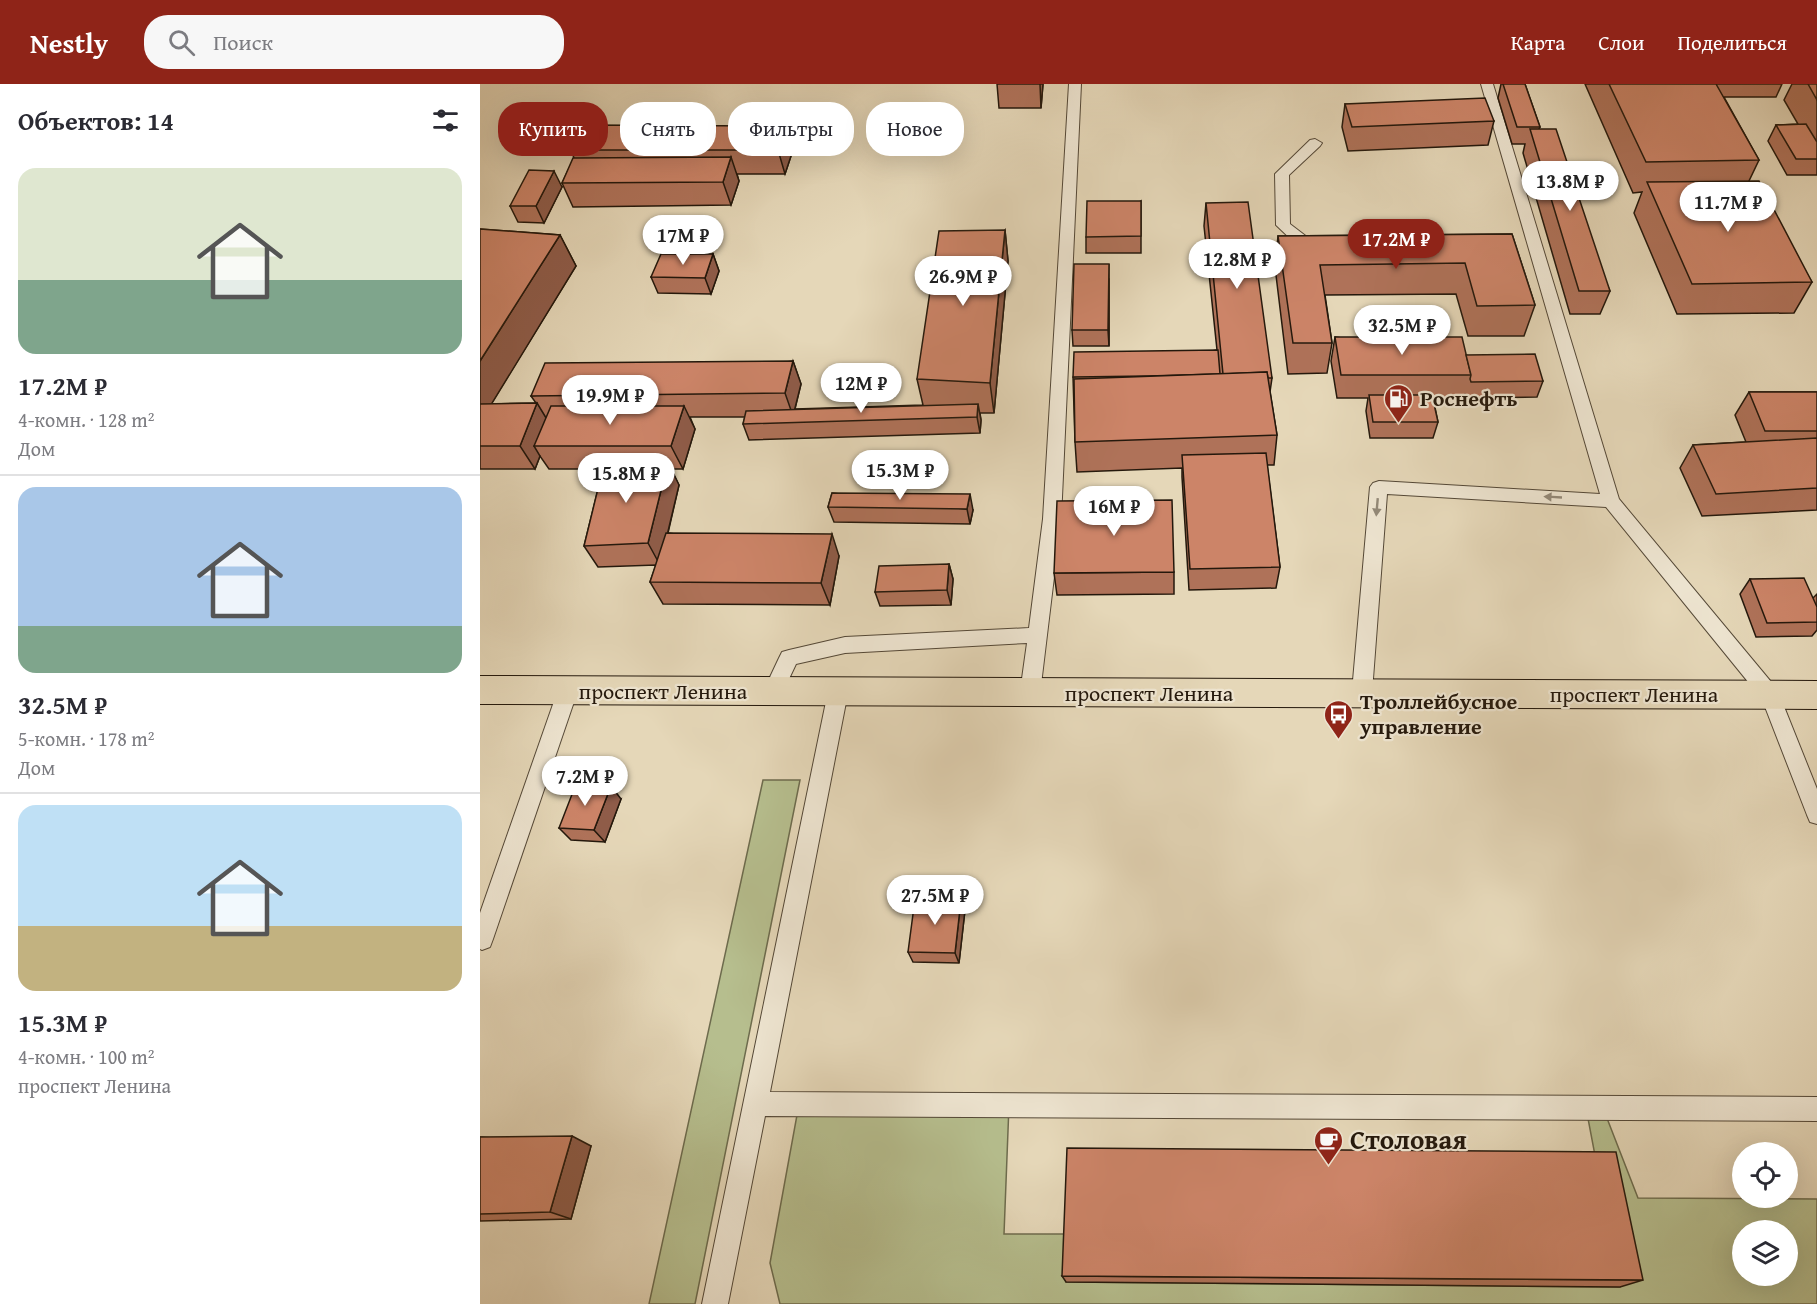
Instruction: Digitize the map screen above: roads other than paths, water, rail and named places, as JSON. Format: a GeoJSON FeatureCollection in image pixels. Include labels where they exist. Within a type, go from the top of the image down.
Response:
{"type":"FeatureCollection","features":[{"type":"Feature","properties":{"kind":"main road","name":"проспект Ленина"},"geometry":{"type":"LineString","coordinates":[[480,690],[1817,695]]}},
{"type":"Feature","properties":{"kind":"lane"},"geometry":{"type":"LineString","coordinates":[[1030,693],[1052,519],[1075,84]]}},
{"type":"Feature","properties":{"kind":"lane"},"geometry":{"type":"LineString","coordinates":[[1487,84],[1531,256],[1611,501],[1770,695],[1817,815]]}},
{"type":"Feature","properties":{"kind":"lane"},"geometry":{"type":"LineString","coordinates":[[1315,143],[1282,174],[1283,225],[1302,242],[1331,258]]}},
{"type":"Feature","properties":{"kind":"lane"},"geometry":{"type":"LineString","coordinates":[[1362,692],[1379,487],[1611,501]]}},
{"type":"Feature","properties":{"kind":"lane"},"geometry":{"type":"LineString","coordinates":[[773,692],[789,658],[845,645],[1037,635]]}},
{"type":"Feature","properties":{"kind":"lane"},"geometry":{"type":"LineString","coordinates":[[482,939],[568,690]]}},
{"type":"Feature","properties":{"kind":"lane"},"geometry":{"type":"LineString","coordinates":[[715,1304],[837,692]]}},
{"type":"Feature","properties":{"kind":"lane"},"geometry":{"type":"LineString","coordinates":[[755,1104],[1817,1109]]}},
{"type":"Feature","properties":{"kind":"place","name":"Роснефть"},"geometry":{"type":"Point","coordinates":[1399,424]}},
{"type":"Feature","properties":{"kind":"place","name":"Троллейбусное управление"},"geometry":{"type":"Point","coordinates":[1339,740]}},
{"type":"Feature","properties":{"kind":"place","name":"Столовая"},"geometry":{"type":"Point","coordinates":[1329,1166]}}]}
